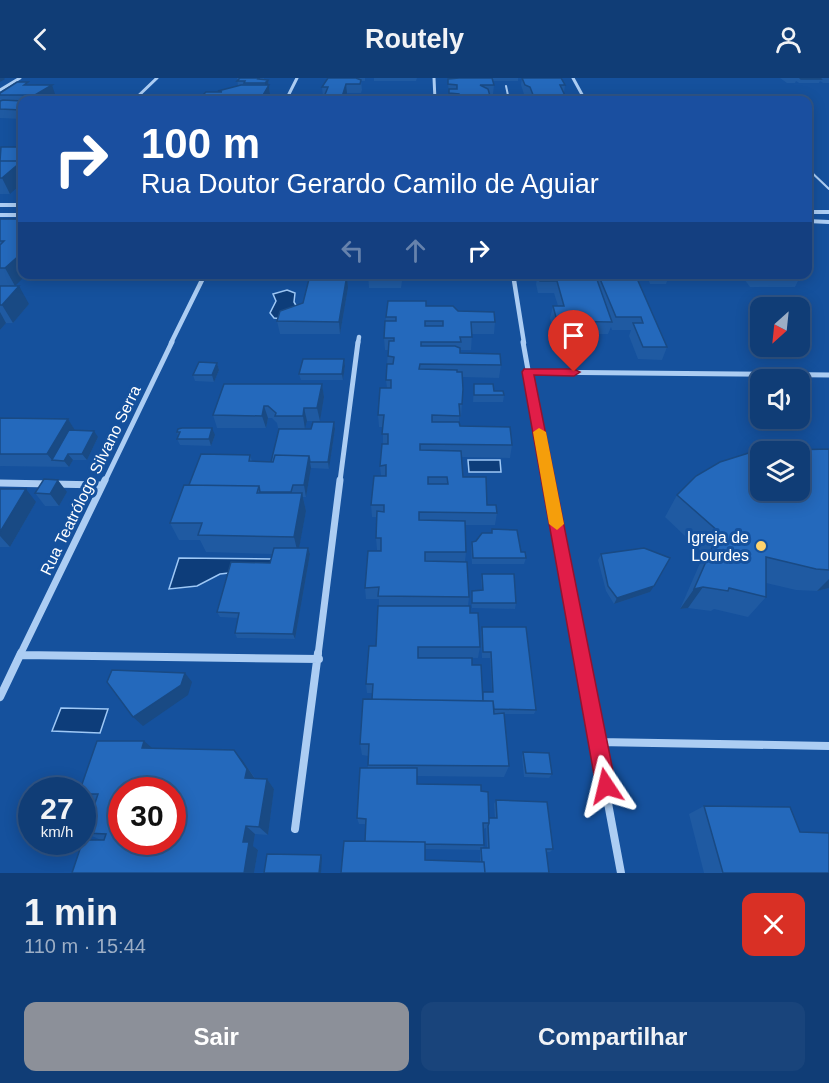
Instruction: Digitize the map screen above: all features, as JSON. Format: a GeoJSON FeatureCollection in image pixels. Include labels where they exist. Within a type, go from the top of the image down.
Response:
{"type":"FeatureCollection","features":[{"type":"Feature","properties":{"kind":"street"},"geometry":{"type":"LineString","coordinates":[[0,90],[20,78]]}},
{"type":"Feature","properties":{"kind":"street"},"geometry":{"type":"LineString","coordinates":[[138,96],[157,78]]}},
{"type":"Feature","properties":{"kind":"street"},"geometry":{"type":"LineString","coordinates":[[288,96],[297,78]]}},
{"type":"Feature","properties":{"kind":"street"},"geometry":{"type":"LineString","coordinates":[[434,78],[435,96]]}},
{"type":"Feature","properties":{"kind":"street"},"geometry":{"type":"LineString","coordinates":[[573,78],[583,96]]}},
{"type":"Feature","properties":{"kind":"street"},"geometry":{"type":"LineString","coordinates":[[0,204],[18,205]]}},
{"type":"Feature","properties":{"kind":"street"},"geometry":{"type":"LineString","coordinates":[[812,212],[829,212]]}},
{"type":"Feature","properties":{"kind":"street"},"geometry":{"type":"LineString","coordinates":[[0,215],[18,215]]}},
{"type":"Feature","properties":{"kind":"street"},"geometry":{"type":"LineString","coordinates":[[812,221],[829,222]]}},
{"type":"Feature","properties":{"kind":"street","name":"Rua Teatrólogo Silvano Serra"},"geometry":{"type":"LineString","coordinates":[[0,697],[203,279]]}},
{"type":"Feature","properties":{"kind":"street"},"geometry":{"type":"LineString","coordinates":[[514,279],[528,372],[621,873]]}},
{"type":"Feature","properties":{"kind":"street"},"geometry":{"type":"LineString","coordinates":[[295,829],[360,337]]}},
{"type":"Feature","properties":{"kind":"street"},"geometry":{"type":"LineString","coordinates":[[528,372],[829,375]]}},
{"type":"Feature","properties":{"kind":"street"},"geometry":{"type":"LineString","coordinates":[[0,483],[102,485]]}},
{"type":"Feature","properties":{"kind":"street"},"geometry":{"type":"LineString","coordinates":[[21,655],[319,659]]}},
{"type":"Feature","properties":{"kind":"street"},"geometry":{"type":"LineString","coordinates":[[598,742],[829,746]]}},
{"type":"Feature","properties":{"kind":"lane"},"geometry":{"type":"LineString","coordinates":[[506,86],[508,96]]}},
{"type":"Feature","properties":{"kind":"lane"},"geometry":{"type":"LineString","coordinates":[[812,173],[829,189]]}},
{"type":"Feature","properties":{"kind":"water"},"geometry":{"type":"Polygon","coordinates":[[[287,290],[295,293],[294,302],[297,307],[283,319],[274,318],[270,313],[276,301],[273,294],[287,290]]]}},
{"type":"Feature","properties":{"kind":"water"},"geometry":{"type":"Polygon","coordinates":[[[468,460],[500,460],[501,472],[469,472],[468,460]]]}},
{"type":"Feature","properties":{"kind":"water"},"geometry":{"type":"Polygon","coordinates":[[[179,558],[274,559],[273,568],[220,574],[197,586],[169,589],[179,558]]]}},
{"type":"Feature","properties":{"kind":"water"},"geometry":{"type":"Polygon","coordinates":[[[61,708],[108,709],[100,733],[52,731],[61,708]]]}},
{"type":"Feature","properties":{"kind":"building"},"geometry":{"type":"Polygon","coordinates":[[[240,78],[268,80],[265,83],[244,83],[245,81],[237,81],[240,78]]]}},
{"type":"Feature","properties":{"kind":"building"},"geometry":{"type":"Polygon","coordinates":[[[328,78],[361,80],[360,84],[346,84],[342,96],[324,96],[328,87],[322,87],[328,78]]]}},
{"type":"Feature","properties":{"kind":"building"},"geometry":{"type":"Polygon","coordinates":[[[492,78],[494,85],[480,85],[488,89],[490,96],[459,96],[459,94],[449,93],[449,89],[457,89],[457,85],[448,84],[448,79],[492,78]]]}},
{"type":"Feature","properties":{"kind":"building"},"geometry":{"type":"Polygon","coordinates":[[[522,78],[561,78],[565,85],[560,85],[565,96],[533,96],[530,87],[525,85],[522,78]]]}},
{"type":"Feature","properties":{"kind":"building"},"geometry":{"type":"Polygon","coordinates":[[[17,82],[28,82],[24,85],[52,85],[35,95],[0,95],[17,82]]]}},
{"type":"Feature","properties":{"kind":"building"},"geometry":{"type":"Polygon","coordinates":[[[241,85],[269,85],[263,96],[202,96],[206,92],[222,92],[218,91],[241,85]]]}},
{"type":"Feature","properties":{"kind":"building"},"geometry":{"type":"Polygon","coordinates":[[[0,101],[18,101],[18,110],[0,109],[0,101]]]}},
{"type":"Feature","properties":{"kind":"building"},"geometry":{"type":"Polygon","coordinates":[[[1,147],[18,147],[18,161],[0,161],[1,147]]]}},
{"type":"Feature","properties":{"kind":"building"},"geometry":{"type":"Polygon","coordinates":[[[0,161],[18,161],[18,164],[0,178],[0,161]]]}},
{"type":"Feature","properties":{"kind":"building"},"geometry":{"type":"Polygon","coordinates":[[[0,219],[18,219],[18,257],[5,268],[0,268],[0,245],[4,241],[0,241],[0,219]]]}},
{"type":"Feature","properties":{"kind":"building"},"geometry":{"type":"Polygon","coordinates":[[[309,279],[346,279],[339,322],[277,321],[280,311],[303,303],[309,279]]]}},
{"type":"Feature","properties":{"kind":"building"},"geometry":{"type":"Polygon","coordinates":[[[540,279],[597,279],[612,322],[557,321],[553,306],[564,306],[557,281],[540,281],[540,279]]]}},
{"type":"Feature","properties":{"kind":"building"},"geometry":{"type":"Polygon","coordinates":[[[600,279],[637,279],[667,347],[643,347],[633,323],[643,323],[641,317],[616,317],[600,279]]]}},
{"type":"Feature","properties":{"kind":"building"},"geometry":{"type":"Polygon","coordinates":[[[0,286],[19,286],[2,305],[0,305],[0,286]]]}},
{"type":"Feature","properties":{"kind":"building"},"geometry":{"type":"Polygon","coordinates":[[[388,301],[426,301],[426,306],[453,306],[458,311],[494,312],[495,322],[471,322],[472,337],[460,337],[461,342],[421,342],[421,346],[455,346],[460,348],[460,353],[500,354],[501,365],[420,364],[419,369],[462,372],[460,416],[432,415],[432,422],[459,422],[460,426],[510,427],[512,445],[420,444],[420,450],[461,451],[463,477],[486,477],[487,505],[496,505],[497,513],[419,512],[419,520],[465,521],[466,552],[425,552],[425,561],[467,562],[469,597],[378,596],[379,587],[365,588],[368,551],[381,551],[381,538],[376,538],[377,511],[384,512],[384,505],[371,505],[374,476],[386,476],[386,465],[380,466],[382,444],[388,444],[388,434],[382,434],[384,415],[378,415],[380,388],[391,388],[391,380],[386,380],[387,364],[393,364],[394,357],[388,356],[389,341],[394,341],[394,338],[384,338],[385,321],[396,321],[396,317],[386,317],[388,301]],[[425,321],[425,326],[443,326],[443,321],[425,321]],[[428,477],[428,484],[448,484],[447,477],[428,477]]]}},
{"type":"Feature","properties":{"kind":"building"},"geometry":{"type":"Polygon","coordinates":[[[303,359],[344,359],[342,374],[299,374],[303,359]]]}},
{"type":"Feature","properties":{"kind":"building"},"geometry":{"type":"Polygon","coordinates":[[[199,362],[217,363],[212,375],[193,375],[199,362]]]}},
{"type":"Feature","properties":{"kind":"building"},"geometry":{"type":"Polygon","coordinates":[[[224,384],[322,384],[317,408],[304,408],[303,416],[275,416],[276,413],[268,406],[264,406],[262,416],[213,415],[224,384]]]}},
{"type":"Feature","properties":{"kind":"building"},"geometry":{"type":"Polygon","coordinates":[[[474,384],[493,384],[494,391],[503,391],[504,395],[474,395],[474,384]]]}},
{"type":"Feature","properties":{"kind":"building"},"geometry":{"type":"Polygon","coordinates":[[[0,418],[68,419],[47,454],[0,454],[0,418]]]}},
{"type":"Feature","properties":{"kind":"building"},"geometry":{"type":"Polygon","coordinates":[[[313,422],[334,422],[328,462],[310,462],[309,456],[275,455],[271,462],[279,429],[311,429],[313,422]]]}},
{"type":"Feature","properties":{"kind":"building"},"geometry":{"type":"Polygon","coordinates":[[[212,428],[209,439],[177,439],[180,432],[177,432],[178,429],[212,428]]]}},
{"type":"Feature","properties":{"kind":"building"},"geometry":{"type":"Polygon","coordinates":[[[69,430],[94,431],[82,454],[68,454],[64,461],[52,460],[69,430]]]}},
{"type":"Feature","properties":{"kind":"building","name":"Igreja de Lourdes"},"geometry":{"type":"Polygon","coordinates":[[[829,449],[829,570],[766,557],[766,597],[729,588],[728,591],[703,587],[694,589],[719,532],[677,495],[696,476],[720,462],[750,453],[750,501],[810,501],[810,450],[829,449]]]}},
{"type":"Feature","properties":{"kind":"building"},"geometry":{"type":"Polygon","coordinates":[[[201,454],[250,455],[249,461],[273,462],[275,455],[309,456],[304,485],[293,485],[291,492],[260,492],[259,486],[189,485],[201,454]]]}},
{"type":"Feature","properties":{"kind":"building"},"geometry":{"type":"Polygon","coordinates":[[[44,479],[58,480],[50,494],[35,493],[44,479]]]}},
{"type":"Feature","properties":{"kind":"building"},"geometry":{"type":"Polygon","coordinates":[[[184,485],[259,486],[257,493],[302,493],[294,537],[198,535],[202,523],[170,523],[184,485]]]}},
{"type":"Feature","properties":{"kind":"building"},"geometry":{"type":"Polygon","coordinates":[[[0,489],[26,489],[0,532],[0,489]]]}},
{"type":"Feature","properties":{"kind":"building"},"geometry":{"type":"Polygon","coordinates":[[[492,529],[517,530],[521,552],[525,552],[526,558],[473,558],[472,542],[476,541],[482,533],[492,533],[492,529]]]}},
{"type":"Feature","properties":{"kind":"building"},"geometry":{"type":"Polygon","coordinates":[[[274,548],[308,548],[293,634],[235,633],[239,613],[217,612],[231,562],[270,563],[274,548]]]}},
{"type":"Feature","properties":{"kind":"building"},"geometry":{"type":"Polygon","coordinates":[[[644,548],[670,558],[654,586],[617,598],[608,586],[601,554],[644,548]]]}},
{"type":"Feature","properties":{"kind":"building"},"geometry":{"type":"Polygon","coordinates":[[[482,574],[514,574],[516,603],[472,603],[472,591],[483,590],[482,574]]]}},
{"type":"Feature","properties":{"kind":"building"},"geometry":{"type":"Polygon","coordinates":[[[378,606],[470,606],[470,613],[478,613],[480,647],[418,647],[418,658],[472,658],[472,665],[481,665],[483,701],[372,699],[373,684],[366,684],[369,646],[376,646],[378,606]]]}},
{"type":"Feature","properties":{"kind":"building"},"geometry":{"type":"Polygon","coordinates":[[[482,627],[526,627],[536,710],[494,709],[493,701],[483,701],[483,692],[493,692],[491,652],[483,652],[482,627]]]}},
{"type":"Feature","properties":{"kind":"building"},"geometry":{"type":"Polygon","coordinates":[[[112,670],[185,673],[181,685],[133,717],[107,682],[112,670]]]}},
{"type":"Feature","properties":{"kind":"building"},"geometry":{"type":"Polygon","coordinates":[[[363,699],[493,701],[494,714],[504,713],[509,766],[368,765],[369,744],[360,744],[363,699]]]}},
{"type":"Feature","properties":{"kind":"building"},"geometry":{"type":"Polygon","coordinates":[[[97,741],[144,741],[142,748],[234,750],[247,769],[245,778],[267,779],[259,827],[246,826],[243,842],[249,842],[244,873],[72,873],[78,855],[96,855],[96,840],[104,840],[106,834],[96,834],[98,794],[96,794],[96,777],[85,777],[97,741]]]}},
{"type":"Feature","properties":{"kind":"building"},"geometry":{"type":"Polygon","coordinates":[[[523,752],[549,753],[552,774],[526,773],[523,752]]]}},
{"type":"Feature","properties":{"kind":"building"},"geometry":{"type":"Polygon","coordinates":[[[360,768],[417,768],[417,784],[481,785],[481,791],[488,792],[489,823],[483,823],[484,845],[365,841],[366,819],[357,818],[360,768]]]}},
{"type":"Feature","properties":{"kind":"building"},"geometry":{"type":"Polygon","coordinates":[[[496,800],[547,802],[553,849],[546,849],[549,873],[485,873],[481,848],[489,848],[489,818],[497,818],[496,800]]]}},
{"type":"Feature","properties":{"kind":"building"},"geometry":{"type":"Polygon","coordinates":[[[704,806],[790,807],[800,832],[829,833],[829,873],[723,873],[704,806]]]}},
{"type":"Feature","properties":{"kind":"building"},"geometry":{"type":"Polygon","coordinates":[[[344,841],[425,842],[425,860],[484,862],[485,873],[341,873],[344,841]]]}},
{"type":"Feature","properties":{"kind":"building"},"geometry":{"type":"Polygon","coordinates":[[[267,854],[321,855],[319,873],[264,873],[267,854]]]}},
{"type":"Feature","properties":{"kind":"slow traffic"},"geometry":{"type":"LineString","coordinates":[[539,432],[557,524]]}},
{"type":"Feature","properties":{"kind":"place","name":"Igreja de Lourdes"},"geometry":{"type":"Point","coordinates":[761,546]}},
{"type":"Feature","properties":{"kind":"route"},"geometry":{"type":"LineString","coordinates":[[574,372],[528,372],[606,786]]}}]}
